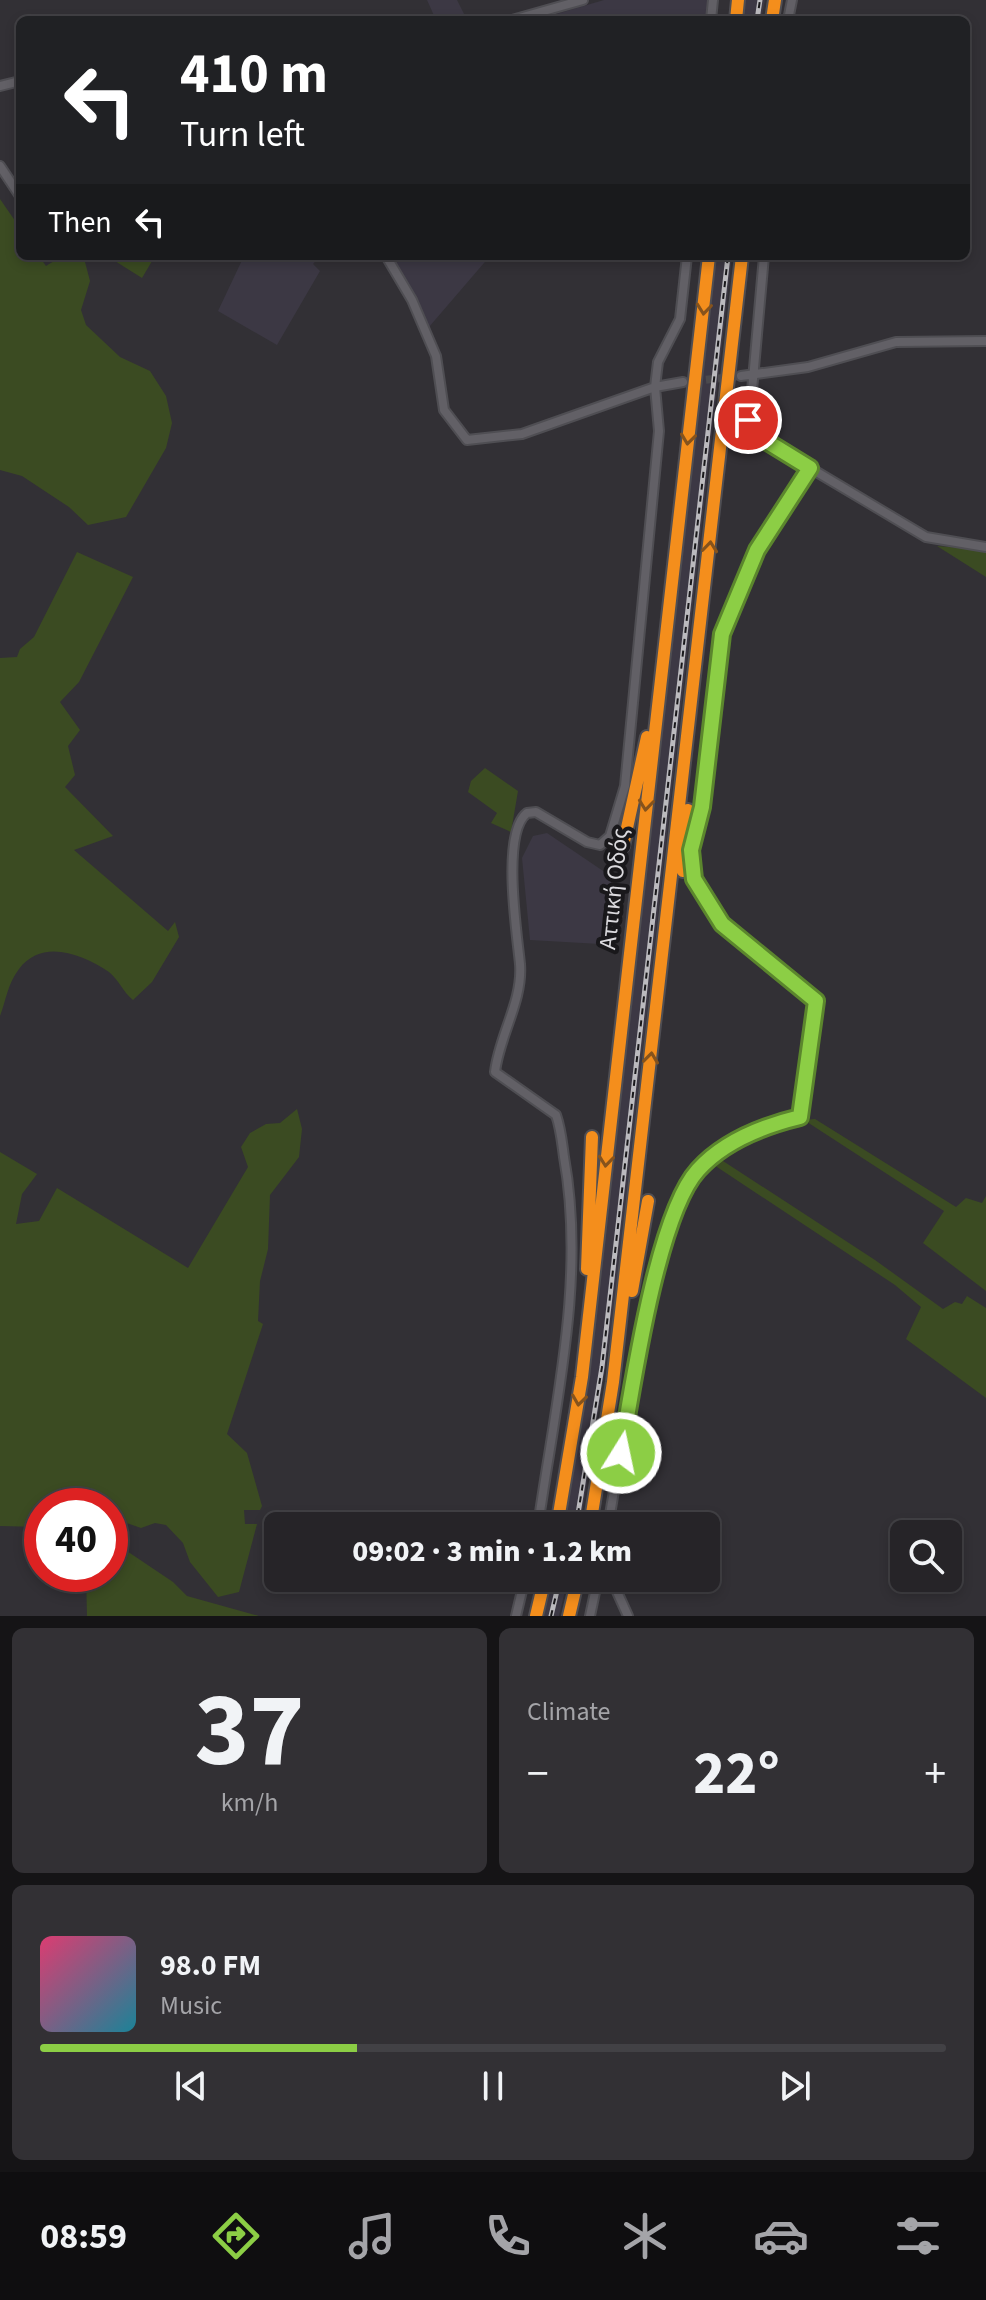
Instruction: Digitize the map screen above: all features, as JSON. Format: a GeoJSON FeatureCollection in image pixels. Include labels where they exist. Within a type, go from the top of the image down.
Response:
{"type":"FeatureCollection","features":[{"type":"Feature","properties":{"kind":"highway","name":"Αττική Οδός"},"geometry":{"type":"LineString","coordinates":[[560,1512],[574,1435],[588,1322],[709,260]]}},
{"type":"Feature","properties":{"kind":"highway"},"geometry":{"type":"LineString","coordinates":[[592,1512],[620,1328],[742,260]]}},
{"type":"Feature","properties":{"kind":"highway"},"geometry":{"type":"LineString","coordinates":[[683,871],[701,680],[701,624]]}},
{"type":"Feature","properties":{"kind":"highway"},"geometry":{"type":"LineString","coordinates":[[623,846],[635,781],[657,700]]}},
{"type":"Feature","properties":{"kind":"highway"},"geometry":{"type":"LineString","coordinates":[[588,1322],[592,1137]]}},
{"type":"Feature","properties":{"kind":"highway"},"geometry":{"type":"LineString","coordinates":[[620,1328],[631,1298],[648,1201]]}},
{"type":"Feature","properties":{"kind":"highway"},"geometry":{"type":"LineString","coordinates":[[536,1616],[542,1592]]}},
{"type":"Feature","properties":{"kind":"highway"},"geometry":{"type":"LineString","coordinates":[[569,1616],[575,1592]]}},
{"type":"Feature","properties":{"kind":"street"},"geometry":{"type":"LineString","coordinates":[[526,16],[583,0]]}},
{"type":"Feature","properties":{"kind":"street"},"geometry":{"type":"LineString","coordinates":[[0,166],[16,190]]}},
{"type":"Feature","properties":{"kind":"street"},"geometry":{"type":"LineString","coordinates":[[388,260],[412,300],[436,356],[444,410],[467,440],[522,434],[655,387],[683,382]]}},
{"type":"Feature","properties":{"kind":"street"},"geometry":{"type":"LineString","coordinates":[[540,1512],[560,1388],[570,1284],[572,1195],[556,1115],[495,1072],[520,986],[512,877],[516,838],[521,817],[531,812],[546,815],[594,844],[606,841],[616,820],[632,734],[651,535],[659,431],[655,387],[658,362],[680,319],[687,260]]}},
{"type":"Feature","properties":{"kind":"street"},"geometry":{"type":"LineString","coordinates":[[764,260],[750,428],[810,468],[926,537],[986,547]]}},
{"type":"Feature","properties":{"kind":"street"},"geometry":{"type":"LineString","coordinates":[[741,376],[836,361],[896,342],[972,344],[986,341]]}},
{"type":"Feature","properties":{"kind":"street"},"geometry":{"type":"LineString","coordinates":[[611,1512],[647,1311],[689,1181],[710,1158],[751,1132],[800,1117],[816,1001],[722,924],[694,879],[691,850],[702,807],[722,634],[757,550],[810,468]]}},
{"type":"Feature","properties":{"kind":"street"},"geometry":{"type":"LineString","coordinates":[[516,1616],[522,1592]]}},
{"type":"Feature","properties":{"kind":"street"},"geometry":{"type":"LineString","coordinates":[[590,1616],[595,1592]]}},
{"type":"Feature","properties":{"kind":"street"},"geometry":{"type":"LineString","coordinates":[[617,1592],[628,1616]]}},
{"type":"Feature","properties":{"kind":"shaded area"},"geometry":{"type":"Polygon","coordinates":[[[427,0],[457,0],[465,16],[434,16],[427,0]]]}},
{"type":"Feature","properties":{"kind":"shaded area"},"geometry":{"type":"Polygon","coordinates":[[[604,0],[711,0],[709,16],[550,16],[604,0]]]}},
{"type":"Feature","properties":{"kind":"shaded area"},"geometry":{"type":"Polygon","coordinates":[[[745,0],[765,0],[762,16],[743,16],[745,0]]]}},
{"type":"Feature","properties":{"kind":"shaded area"},"geometry":{"type":"Polygon","coordinates":[[[242,260],[316,260],[313,264],[320,271],[277,345],[218,311],[242,260]]]}},
{"type":"Feature","properties":{"kind":"shaded area"},"geometry":{"type":"Polygon","coordinates":[[[393,260],[487,260],[429,327],[393,260]]]}},
{"type":"Feature","properties":{"kind":"shaded area"},"geometry":{"type":"Polygon","coordinates":[[[715,260],[732,260],[611,1331],[582,1512],[566,1512],[617,1120],[715,260]]]}},
{"type":"Feature","properties":{"kind":"shaded area"},"geometry":{"type":"Polygon","coordinates":[[[547,833],[612,877],[600,944],[530,940],[522,858],[533,836],[547,833]]]}},
{"type":"Feature","properties":{"kind":"shaded area"},"geometry":{"type":"Polygon","coordinates":[[[550,1592],[565,1592],[559,1616],[544,1616],[550,1592]]]}},
{"type":"Feature","properties":{"kind":"green space"},"geometry":{"type":"Polygon","coordinates":[[[0,199],[16,222],[16,260],[42,260],[46,266],[56,260],[85,262],[90,281],[81,310],[86,325],[120,357],[150,371],[166,396],[172,423],[166,448],[126,517],[88,525],[69,507],[22,476],[0,470],[0,199]]]}},
{"type":"Feature","properties":{"kind":"green space"},"geometry":{"type":"Polygon","coordinates":[[[113,260],[153,260],[142,278],[113,260]]]}},
{"type":"Feature","properties":{"kind":"green space"},"geometry":{"type":"Polygon","coordinates":[[[937,546],[986,550],[986,577],[937,546]]]}},
{"type":"Feature","properties":{"kind":"green space"},"geometry":{"type":"Polygon","coordinates":[[[77,552],[133,577],[79,682],[60,702],[80,730],[68,746],[75,775],[65,787],[113,836],[74,850],[168,931],[175,922],[179,937],[152,982],[133,1000],[109,972],[87,960],[62,952],[39,954],[28,959],[15,974],[0,1016],[0,658],[17,657],[20,649],[34,637],[77,552]]]}},
{"type":"Feature","properties":{"kind":"green space"},"geometry":{"type":"Polygon","coordinates":[[[485,768],[518,791],[511,832],[491,823],[497,813],[468,792],[471,781],[485,768]]]}},
{"type":"Feature","properties":{"kind":"green space"},"geometry":{"type":"Polygon","coordinates":[[[297,1109],[302,1129],[299,1157],[270,1195],[268,1249],[260,1281],[258,1321],[263,1324],[227,1434],[247,1453],[262,1506],[260,1510],[244,1510],[245,1524],[257,1524],[239,1592],[218,1597],[190,1562],[183,1543],[166,1525],[155,1523],[141,1528],[128,1524],[128,1488],[24,1488],[24,1527],[0,1526],[0,1152],[37,1174],[22,1194],[16,1224],[39,1221],[57,1188],[188,1268],[248,1167],[241,1147],[250,1133],[266,1124],[280,1123],[297,1109]]]}},
{"type":"Feature","properties":{"kind":"green space"},"geometry":{"type":"Polygon","coordinates":[[[815,1119],[956,1207],[966,1198],[982,1203],[986,1196],[986,1291],[923,1243],[944,1211],[804,1120],[815,1119]]]}},
{"type":"Feature","properties":{"kind":"green space"},"geometry":{"type":"Polygon","coordinates":[[[720,1159],[875,1260],[943,1309],[955,1302],[962,1304],[967,1296],[986,1308],[986,1398],[906,1339],[921,1307],[895,1285],[714,1165],[720,1159]]]}},
{"type":"Feature","properties":{"kind":"green space"},"geometry":{"type":"Polygon","coordinates":[[[128,1552],[173,1582],[187,1596],[259,1616],[87,1616],[86,1592],[128,1592],[128,1552]]]}},
{"type":"Feature","properties":{"kind":"tunnel"},"geometry":{"type":"LineString","coordinates":[[694,381],[741,376]]}},
{"type":"Feature","properties":{"kind":"railway"},"geometry":{"type":"LineString","coordinates":[[758,16],[760,0]]}},
{"type":"Feature","properties":{"kind":"railway"},"geometry":{"type":"LineString","coordinates":[[578,1512],[602,1367],[728,260]]}},
{"type":"Feature","properties":{"kind":"railway"},"geometry":{"type":"LineString","coordinates":[[551,1616],[557,1592]]}},
{"type":"Feature","properties":{"kind":"route"},"geometry":{"type":"LineString","coordinates":[[621,1453],[647,1311],[681,1199],[689,1181],[710,1158],[751,1132],[800,1117],[816,1001],[732,936],[699,891],[692,867],[691,850],[702,807],[722,634],[757,550],[810,468],[758,436],[750,428],[748,420]]}}]}
